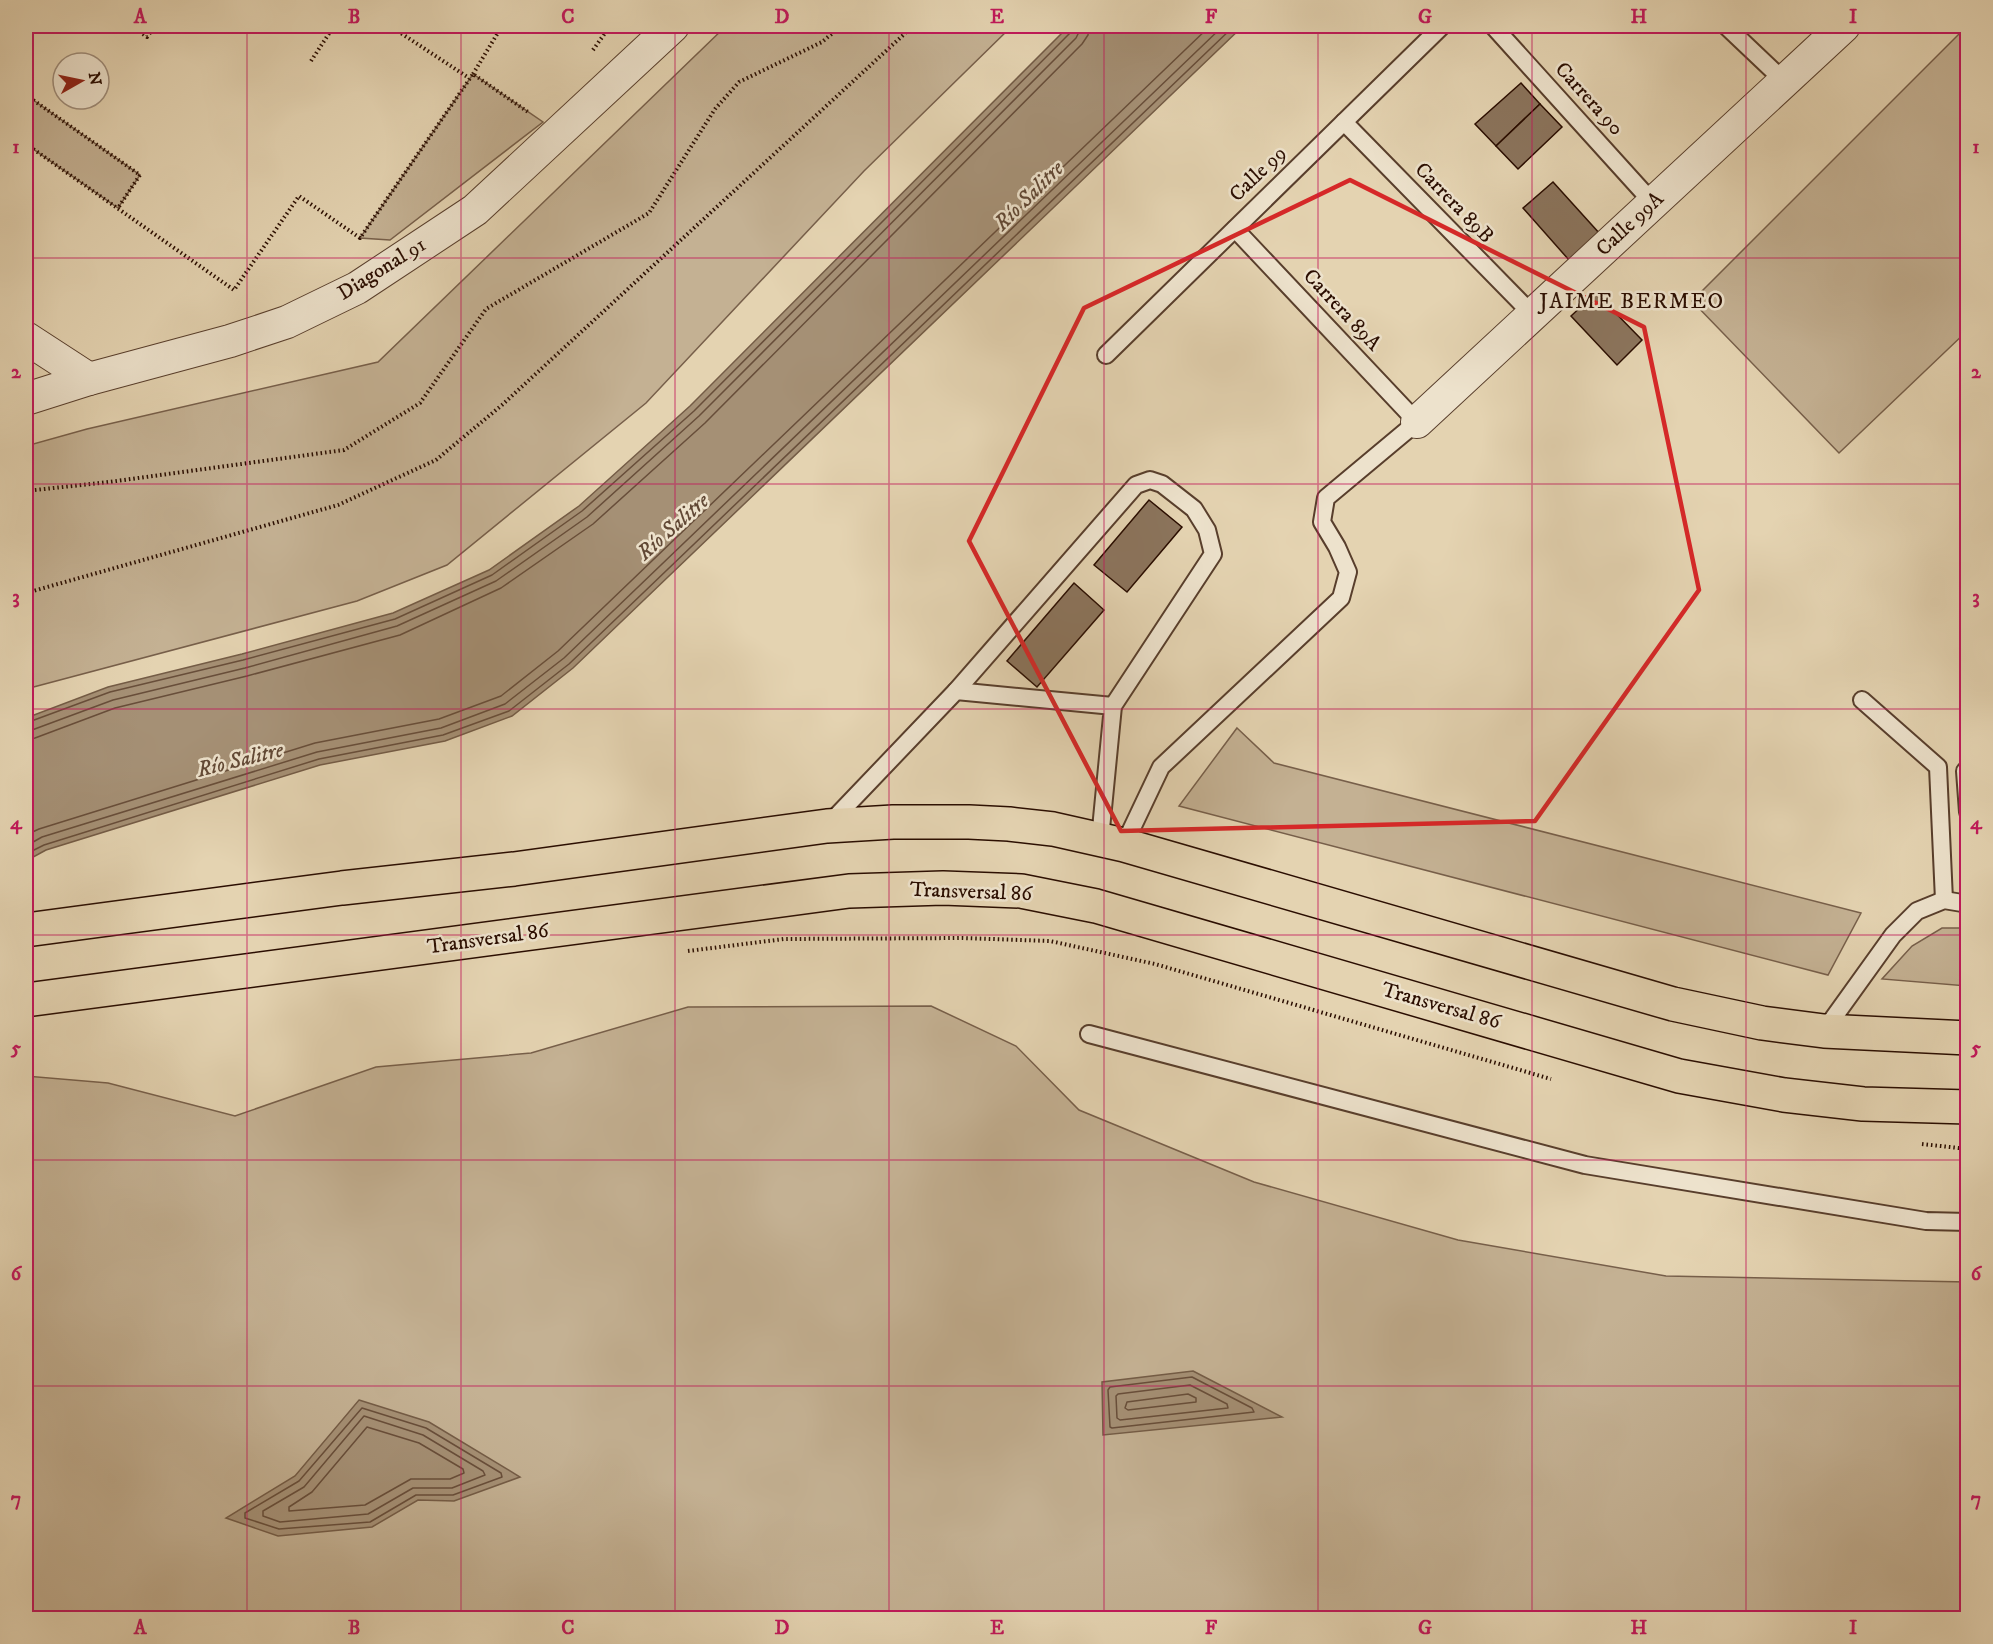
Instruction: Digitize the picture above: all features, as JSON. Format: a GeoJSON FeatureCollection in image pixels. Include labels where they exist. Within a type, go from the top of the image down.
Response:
{"type":"FeatureCollection","features":[{"type":"Feature","properties":{"kind":"main road"},"geometry":{"type":"LineString","coordinates":[[26,930],[342,888],[514,869],[827,826],[893,822],[969,822],[1053,829],[1112,842],[1673,1004],[1761,1023],[1824,1031],[1968,1038]]}},
{"type":"Feature","properties":{"kind":"main road","name":"Transversal 86"},"geometry":{"type":"LineString","coordinates":[[26,1000],[849,891],[943,888],[1021,891],[1096,906],[1679,1076],[1784,1095],[1863,1104],[1968,1107]]}},
{"type":"Feature","properties":{"kind":"street","name":"Diagonal 91"},"geometry":{"type":"LineString","coordinates":[[26,399],[89,379],[230,341],[287,322],[357,288],[475,210],[673,26]]}},
{"type":"Feature","properties":{"kind":"street","name":"Calle 99A"},"geometry":{"type":"LineString","coordinates":[[1417,423],[1844,26]]}},
{"type":"Feature","properties":{"kind":"street"},"geometry":{"type":"LineString","coordinates":[[26,338],[89,379]]}},
{"type":"Feature","properties":{"kind":"lane","name":"Calle 99"},"geometry":{"type":"LineString","coordinates":[[1106,355],[1442,26]]}},
{"type":"Feature","properties":{"kind":"lane","name":"Carrera 90"},"geometry":{"type":"LineString","coordinates":[[1493,26],[1653,203]]}},
{"type":"Feature","properties":{"kind":"lane"},"geometry":{"type":"LineString","coordinates":[[1726,26],[1784,81]]}},
{"type":"Feature","properties":{"kind":"lane","name":"Carrera 89B"},"geometry":{"type":"LineString","coordinates":[[1344,122],[1533,315]]}},
{"type":"Feature","properties":{"kind":"lane","name":"Carrera 89A"},"geometry":{"type":"LineString","coordinates":[[1235,229],[1417,423]]}},
{"type":"Feature","properties":{"kind":"lane"},"geometry":{"type":"LineString","coordinates":[[1112,842],[1161,767],[1341,598],[1348,572],[1338,547],[1322,522],[1326,498],[1417,423]]}},
{"type":"Feature","properties":{"kind":"lane"},"geometry":{"type":"LineString","coordinates":[[827,826],[956,691],[1136,485],[1150,480],[1162,484],[1194,508],[1207,530],[1213,554],[1113,706],[1112,842]]}},
{"type":"Feature","properties":{"kind":"lane"},"geometry":{"type":"LineString","coordinates":[[956,691],[1113,706]]}},
{"type":"Feature","properties":{"kind":"lane"},"geometry":{"type":"LineString","coordinates":[[1862,700],[1938,767],[1944,900]]}},
{"type":"Feature","properties":{"kind":"lane"},"geometry":{"type":"LineString","coordinates":[[1968,771],[1965,771],[1968,812]]}},
{"type":"Feature","properties":{"kind":"lane"},"geometry":{"type":"LineString","coordinates":[[1824,1031],[1893,935],[1917,911],[1944,900],[1968,904]]}},
{"type":"Feature","properties":{"kind":"lane"},"geometry":{"type":"LineString","coordinates":[[1089,1034],[1585,1165],[1926,1221],[1968,1222]]}},
{"type":"Feature","properties":{"kind":"path"},"geometry":{"type":"LineString","coordinates":[[132,26],[147,37],[155,26]]}},
{"type":"Feature","properties":{"kind":"path"},"geometry":{"type":"LineString","coordinates":[[310,61],[334,26]]}},
{"type":"Feature","properties":{"kind":"path"},"geometry":{"type":"LineString","coordinates":[[390,26],[470,78]]}},
{"type":"Feature","properties":{"kind":"path"},"geometry":{"type":"LineString","coordinates":[[26,144],[234,290],[299,196],[360,238],[473,74],[502,26]]}},
{"type":"Feature","properties":{"kind":"path"},"geometry":{"type":"LineString","coordinates":[[590,55],[610,26]]}},
{"type":"Feature","properties":{"kind":"path"},"geometry":{"type":"LineString","coordinates":[[26,491],[344,450],[420,403],[486,309],[650,213],[715,109],[739,82],[822,42],[841,26]]}},
{"type":"Feature","properties":{"kind":"path"},"geometry":{"type":"LineString","coordinates":[[26,593],[338,505],[435,460],[502,405],[913,26]]}},
{"type":"Feature","properties":{"kind":"path"},"geometry":{"type":"LineString","coordinates":[[473,74],[534,116]]}},
{"type":"Feature","properties":{"kind":"path"},"geometry":{"type":"LineString","coordinates":[[26,95],[140,175],[118,208]]}},
{"type":"Feature","properties":{"kind":"path"},"geometry":{"type":"LineString","coordinates":[[681,952],[784,939],[962,938],[1050,941],[1155,964],[1562,1082]]}},
{"type":"Feature","properties":{"kind":"path"},"geometry":{"type":"LineString","coordinates":[[1919,1144],[1968,1149]]}},
{"type":"Feature","properties":{"kind":"highlighted area"},"geometry":{"type":"Polygon","coordinates":[[[1350,180],[1644,327],[1699,590],[1535,821],[1121,831],[969,541],[1084,308],[1350,180]]]}},
{"type":"Feature","properties":{"kind":"shaded area"},"geometry":{"type":"Polygon","coordinates":[[[726,26],[1012,26],[864,171],[646,403],[447,565],[357,601],[26,689],[26,446],[87,429],[378,362],[726,26]]]}},
{"type":"Feature","properties":{"kind":"shaded area"},"geometry":{"type":"Polygon","coordinates":[[[1967,26],[1967,331],[1839,453],[1692,301],[1967,26]]]}},
{"type":"Feature","properties":{"kind":"shaded area"},"geometry":{"type":"Polygon","coordinates":[[[473,74],[543,122],[390,240],[360,238],[473,74]]]}},
{"type":"Feature","properties":{"kind":"shaded area"},"geometry":{"type":"Polygon","coordinates":[[[26,95],[140,175],[118,208],[26,144],[26,95]]]}},
{"type":"Feature","properties":{"kind":"shaded area"},"geometry":{"type":"Polygon","coordinates":[[[1237,728],[1274,763],[1861,913],[1828,975],[1179,806],[1237,728]]]}},
{"type":"Feature","properties":{"kind":"shaded area"},"geometry":{"type":"Polygon","coordinates":[[[1942,928],[1967,928],[1967,986],[1882,979],[1912,946],[1942,928]]]}},
{"type":"Feature","properties":{"kind":"shaded area"},"geometry":{"type":"Polygon","coordinates":[[[931,1006],[1016,1046],[1079,1110],[1254,1182],[1458,1240],[1666,1276],[1967,1282],[1967,1618],[26,1618],[26,1076],[108,1083],[235,1116],[376,1067],[531,1053],[688,1007],[931,1006]]]}},
{"type":"Feature","properties":{"kind":"water","name":"Río Salitre"},"geometry":{"type":"Polygon","coordinates":[[[1069,26],[1243,26],[573,668],[512,716],[445,741],[320,765],[46,850],[26,861],[26,718],[108,687],[393,613],[489,570],[579,506],[690,406],[1069,26]]]}},
{"type":"Feature","properties":{"kind":"water"},"geometry":{"type":"Polygon","coordinates":[[[1193,1371],[1282,1417],[1103,1435],[1102,1382],[1193,1371]]]}},
{"type":"Feature","properties":{"kind":"water"},"geometry":{"type":"Polygon","coordinates":[[[359,1400],[429,1422],[520,1477],[454,1501],[418,1500],[372,1527],[278,1536],[226,1518],[295,1476],[359,1400]]]}},
{"type":"Feature","properties":{"kind":"building"},"geometry":{"type":"Polygon","coordinates":[[[1521,83],[1540,104],[1496,146],[1475,124],[1521,83]]]}},
{"type":"Feature","properties":{"kind":"building"},"geometry":{"type":"Polygon","coordinates":[[[1540,104],[1562,127],[1518,169],[1496,146],[1540,104]]]}},
{"type":"Feature","properties":{"kind":"building"},"geometry":{"type":"Polygon","coordinates":[[[1553,182],[1600,234],[1569,260],[1523,208],[1553,182]]]}},
{"type":"Feature","properties":{"kind":"building"},"geometry":{"type":"Polygon","coordinates":[[[1596,293],[1642,340],[1617,365],[1571,316],[1596,293]]]}},
{"type":"Feature","properties":{"kind":"building"},"geometry":{"type":"Polygon","coordinates":[[[1149,500],[1182,527],[1127,592],[1094,565],[1149,500]]]}},
{"type":"Feature","properties":{"kind":"building"},"geometry":{"type":"Polygon","coordinates":[[[1074,583],[1104,610],[1037,687],[1007,661],[1074,583]]]}},
{"type":"Feature","properties":{"kind":"district","name":"JAIME BERMEO"},"geometry":{"type":"Point","coordinates":[1632,301]}}]}
